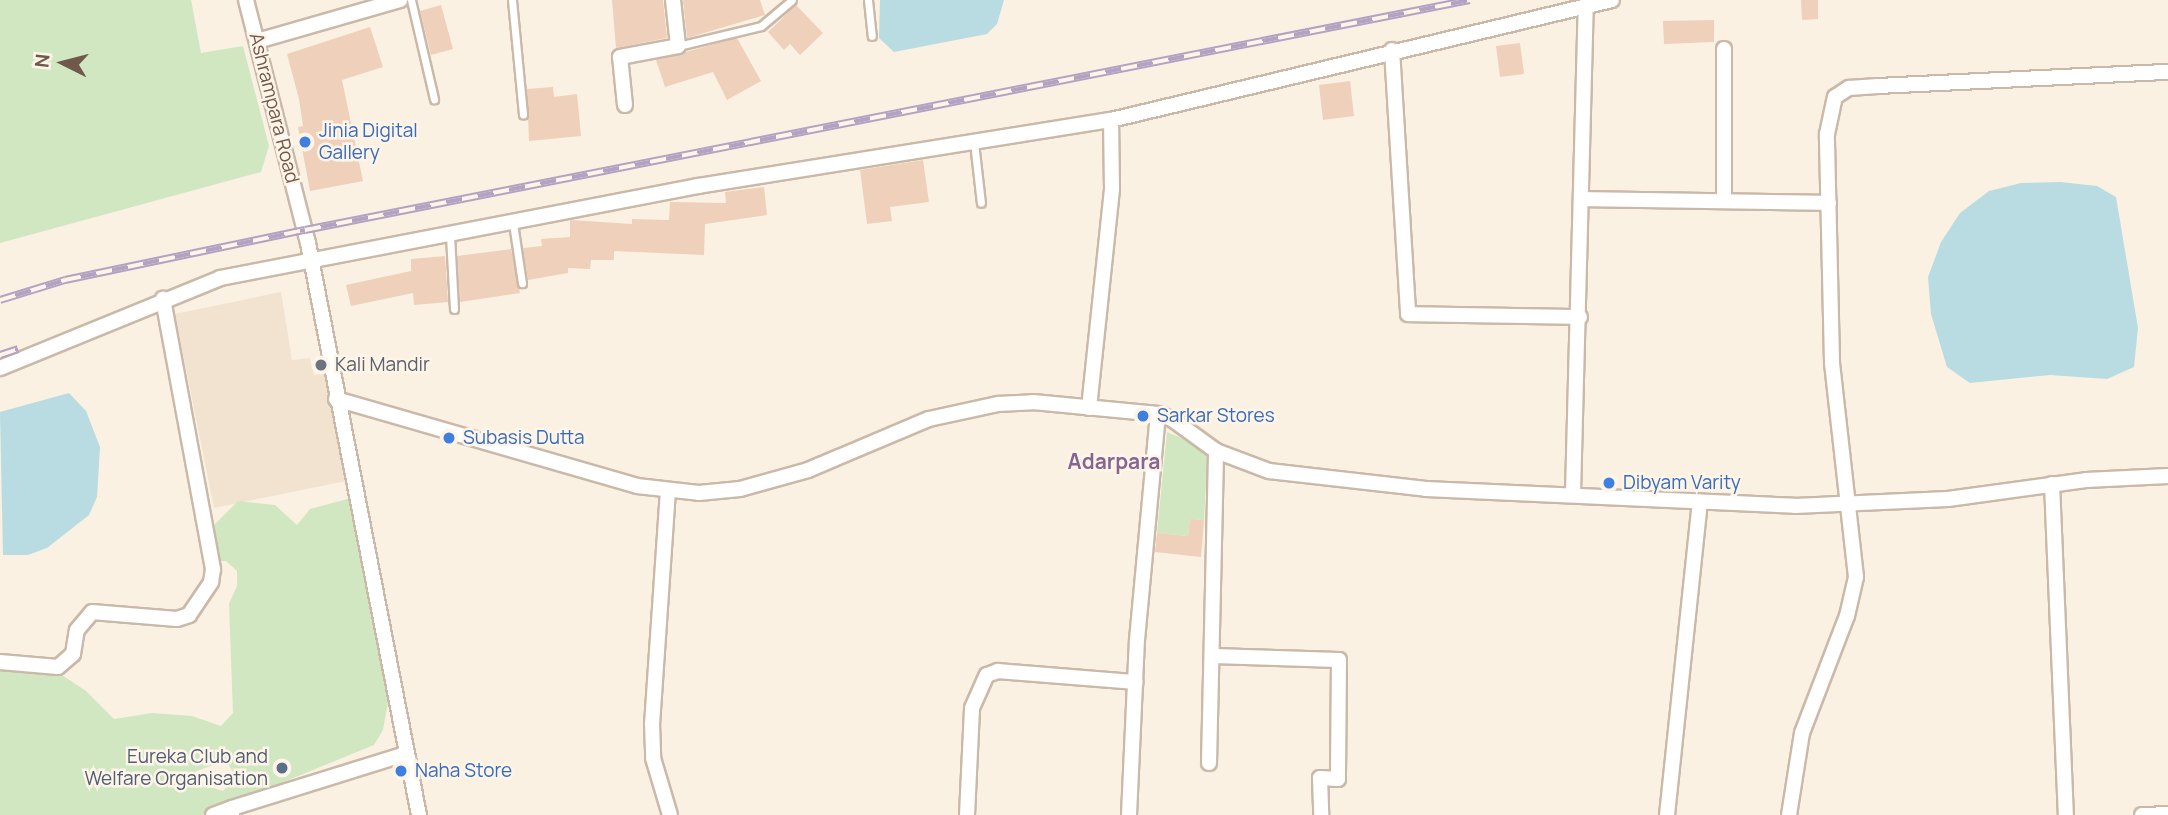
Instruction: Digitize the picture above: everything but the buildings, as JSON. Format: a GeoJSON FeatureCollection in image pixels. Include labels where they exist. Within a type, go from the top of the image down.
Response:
{"type":"FeatureCollection","features":[{"type":"Feature","properties":{"kind":"street","name":"Ashrampara Road"},"geometry":{"type":"LineString","coordinates":[[246,0],[312,262],[336,399],[419,815]]}},
{"type":"Feature","properties":{"kind":"street"},"geometry":{"type":"LineString","coordinates":[[257,41],[400,0]]}},
{"type":"Feature","properties":{"kind":"street"},"geometry":{"type":"LineString","coordinates":[[625,105],[620,57],[678,46],[673,0]]}},
{"type":"Feature","properties":{"kind":"street"},"geometry":{"type":"LineString","coordinates":[[0,368],[163,299],[220,278],[698,186],[1111,120],[1392,50],[1612,0]]}},
{"type":"Feature","properties":{"kind":"street"},"geometry":{"type":"LineString","coordinates":[[1573,493],[1584,199],[1586,5]]}},
{"type":"Feature","properties":{"kind":"street"},"geometry":{"type":"LineString","coordinates":[[1724,49],[1724,201]]}},
{"type":"Feature","properties":{"kind":"street"},"geometry":{"type":"LineString","coordinates":[[1392,50],[1408,314],[1580,317]]}},
{"type":"Feature","properties":{"kind":"street"},"geometry":{"type":"LineString","coordinates":[[1788,815],[1802,733],[1854,597],[1856,555],[1847,504],[1832,362],[1828,117],[1841,91],[1925,82],[2168,72]]}},
{"type":"Feature","properties":{"kind":"street"},"geometry":{"type":"LineString","coordinates":[[1089,408],[1112,189],[1111,120]]}},
{"type":"Feature","properties":{"kind":"street"},"geometry":{"type":"LineString","coordinates":[[1584,199],[1829,203]]}},
{"type":"Feature","properties":{"kind":"street"},"geometry":{"type":"LineString","coordinates":[[0,662],[58,667],[68,663],[78,630],[92,612],[177,619],[189,615],[211,582],[213,569],[163,299]]}},
{"type":"Feature","properties":{"kind":"street"},"geometry":{"type":"LineString","coordinates":[[336,399],[637,486],[699,493],[773,481],[853,454],[929,419],[965,410],[1034,402],[1158,414],[1172,419],[1216,451],[1252,466],[1316,479],[1426,489],[1573,493],[1700,502],[1847,504],[1948,499],[2052,484],[2168,476]]}},
{"type":"Feature","properties":{"kind":"street"},"geometry":{"type":"LineString","coordinates":[[1129,815],[1136,682],[1158,414]]}},
{"type":"Feature","properties":{"kind":"street"},"geometry":{"type":"LineString","coordinates":[[1209,763],[1216,451]]}},
{"type":"Feature","properties":{"kind":"street"},"geometry":{"type":"LineString","coordinates":[[2052,484],[2066,815]]}},
{"type":"Feature","properties":{"kind":"street"},"geometry":{"type":"LineString","coordinates":[[668,490],[653,664],[652,723],[653,758],[670,815]]}},
{"type":"Feature","properties":{"kind":"street"},"geometry":{"type":"LineString","coordinates":[[1667,815],[1700,502]]}},
{"type":"Feature","properties":{"kind":"street"},"geometry":{"type":"LineString","coordinates":[[1213,656],[1339,660],[1338,779],[1320,778],[1321,815]]}},
{"type":"Feature","properties":{"kind":"street"},"geometry":{"type":"LineString","coordinates":[[967,815],[972,708],[986,675],[998,671],[1136,682]]}},
{"type":"Feature","properties":{"kind":"street"},"geometry":{"type":"LineString","coordinates":[[213,815],[405,754]]}},
{"type":"Feature","properties":{"kind":"street"},"geometry":{"type":"LineString","coordinates":[[2142,815],[2168,814]]}},
{"type":"Feature","properties":{"kind":"lane"},"geometry":{"type":"LineString","coordinates":[[411,0],[434,99]]}},
{"type":"Feature","properties":{"kind":"lane"},"geometry":{"type":"LineString","coordinates":[[512,0],[523,114]]}},
{"type":"Feature","properties":{"kind":"lane"},"geometry":{"type":"LineString","coordinates":[[678,46],[761,26],[792,0]]}},
{"type":"Feature","properties":{"kind":"lane"},"geometry":{"type":"LineString","coordinates":[[868,0],[872,36]]}},
{"type":"Feature","properties":{"kind":"lane"},"geometry":{"type":"LineString","coordinates":[[974,142],[981,203]]}},
{"type":"Feature","properties":{"kind":"lane"},"geometry":{"type":"LineString","coordinates":[[513,223],[522,283]]}},
{"type":"Feature","properties":{"kind":"lane"},"geometry":{"type":"LineString","coordinates":[[450,235],[454,309]]}},
{"type":"Feature","properties":{"kind":"shaded area"},"geometry":{"type":"Polygon","coordinates":[[[281,292],[292,360],[310,358],[314,375],[325,373],[346,481],[214,508],[175,314],[281,292]]]}},
{"type":"Feature","properties":{"kind":"green space"},"geometry":{"type":"Polygon","coordinates":[[[0,0],[191,0],[201,53],[243,46],[269,146],[261,172],[0,243],[0,0]]]}},
{"type":"Feature","properties":{"kind":"green space"},"geometry":{"type":"Polygon","coordinates":[[[1167,432],[1208,449],[1204,520],[1190,519],[1188,536],[1157,533],[1167,432]]]}},
{"type":"Feature","properties":{"kind":"green space"},"geometry":{"type":"Polygon","coordinates":[[[351,498],[388,702],[383,730],[374,745],[203,815],[0,815],[0,667],[59,673],[86,691],[114,719],[152,713],[192,716],[221,726],[233,713],[229,604],[237,586],[237,571],[226,561],[216,561],[211,528],[238,501],[275,505],[297,525],[310,509],[351,498]],[[218,763],[192,773],[187,780],[223,791],[236,778],[229,765],[218,763]]]}},
{"type":"Feature","properties":{"kind":"water"},"geometry":{"type":"Polygon","coordinates":[[[880,0],[1004,0],[997,24],[987,34],[894,52],[879,38],[880,0]]]}},
{"type":"Feature","properties":{"kind":"water"},"geometry":{"type":"Polygon","coordinates":[[[2060,182],[2097,186],[2116,197],[2138,328],[2134,367],[2107,379],[2050,375],[1970,383],[1947,367],[1931,314],[1928,277],[1941,242],[1960,213],[1989,191],[2021,183],[2060,182]]]}},
{"type":"Feature","properties":{"kind":"water"},"geometry":{"type":"Polygon","coordinates":[[[69,393],[86,411],[100,447],[97,497],[89,515],[47,548],[28,555],[3,555],[0,412],[69,393]]]}},
{"type":"Feature","properties":{"kind":"railway"},"geometry":{"type":"LineString","coordinates":[[0,300],[65,280],[305,230],[1470,0]]}},
{"type":"Feature","properties":{"kind":"railway"},"geometry":{"type":"LineString","coordinates":[[0,355],[18,349]]}},
{"type":"Feature","properties":{"kind":"place","name":"Jinia Digital Gallery"},"geometry":{"type":"Point","coordinates":[305,142]}},
{"type":"Feature","properties":{"kind":"place","name":"Kali Mandir"},"geometry":{"type":"Point","coordinates":[321,365]}},
{"type":"Feature","properties":{"kind":"place","name":"Sarkar Stores"},"geometry":{"type":"Point","coordinates":[1143,416]}},
{"type":"Feature","properties":{"kind":"place","name":"Subasis Dutta"},"geometry":{"type":"Point","coordinates":[449,438]}},
{"type":"Feature","properties":{"kind":"place","name":"Dibyam Varity"},"geometry":{"type":"Point","coordinates":[1609,483]}},
{"type":"Feature","properties":{"kind":"place","name":"Eureka Club and Welfare Organisation"},"geometry":{"type":"Point","coordinates":[282,768]}},
{"type":"Feature","properties":{"kind":"place","name":"Naha Store"},"geometry":{"type":"Point","coordinates":[401,771]}},
{"type":"Feature","properties":{"kind":"district","name":"Adarpara"},"geometry":{"type":"Point","coordinates":[1114,461]}}]}
